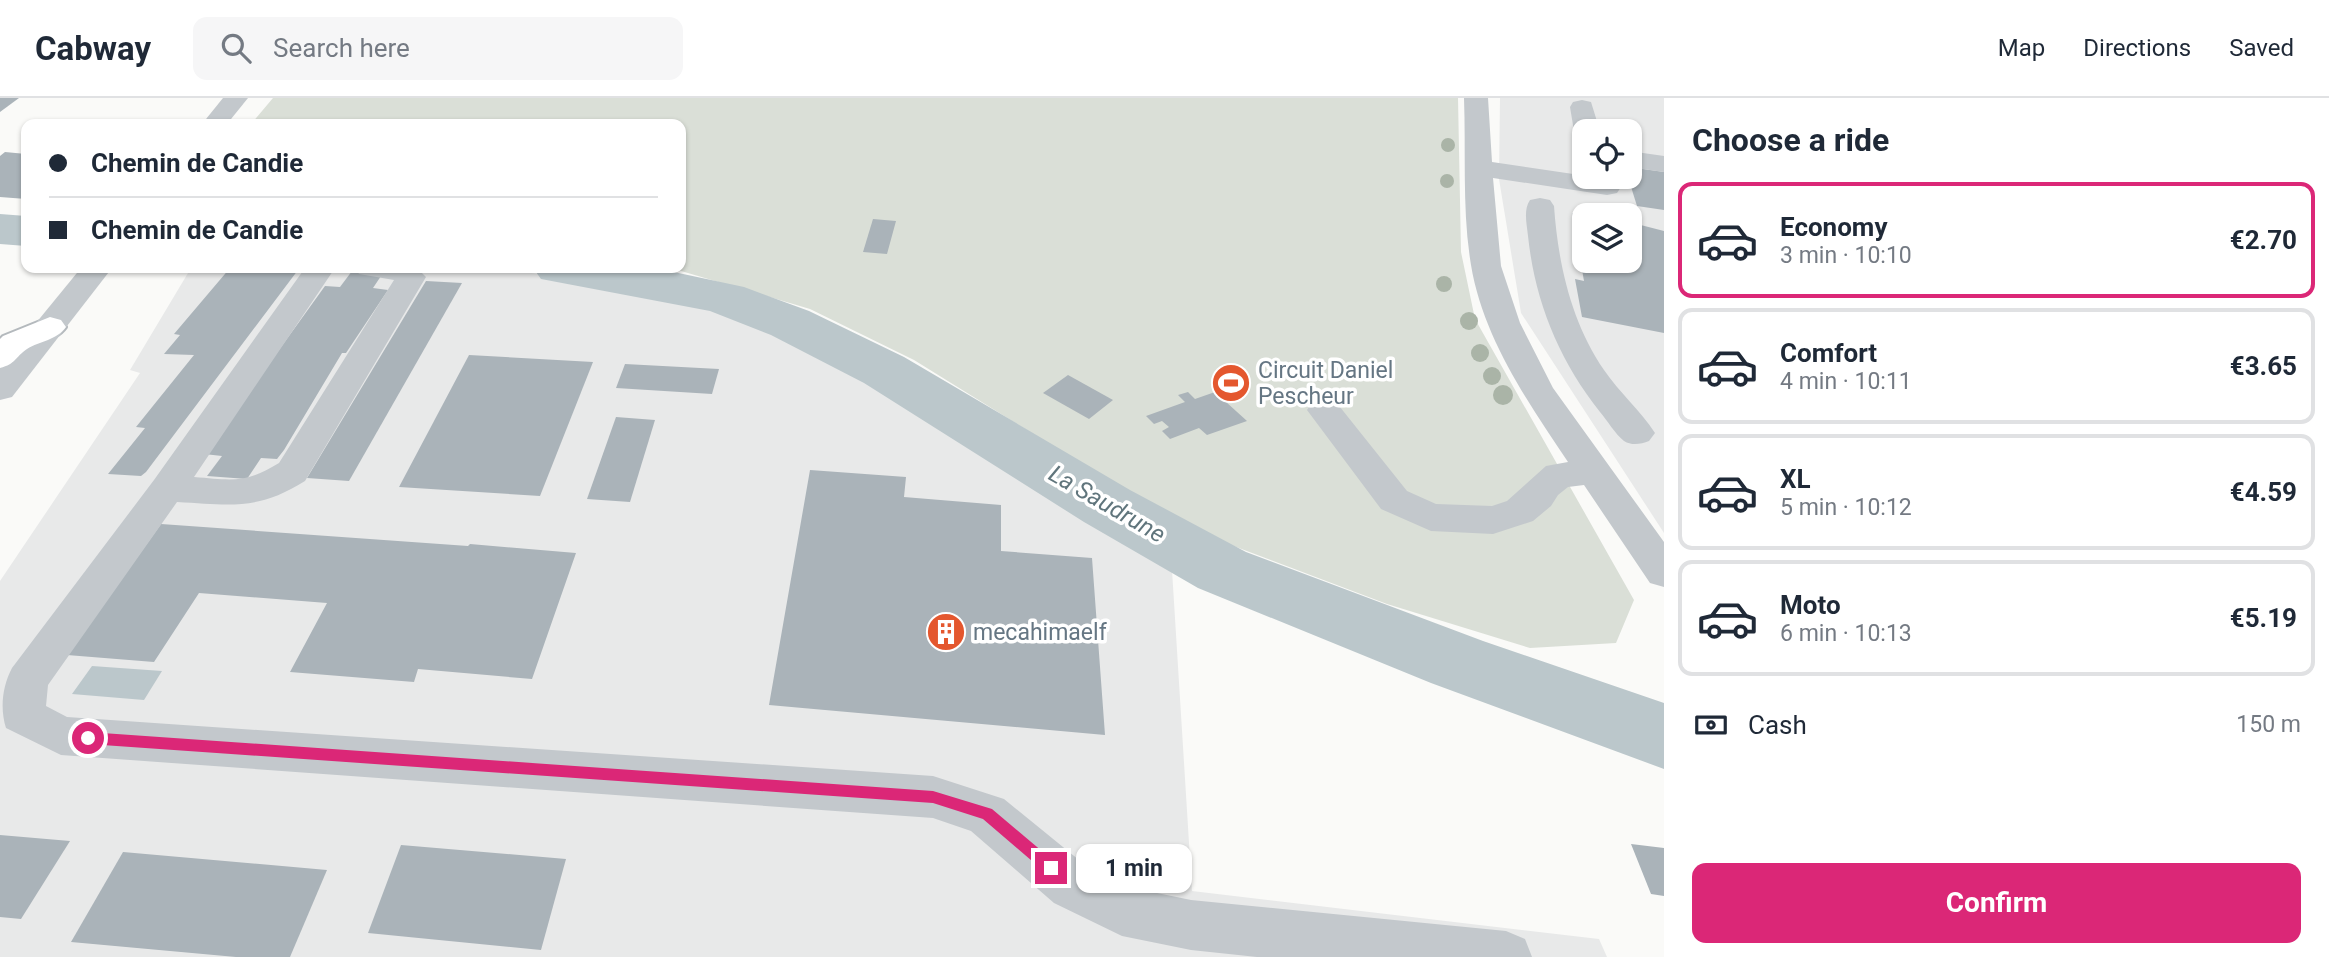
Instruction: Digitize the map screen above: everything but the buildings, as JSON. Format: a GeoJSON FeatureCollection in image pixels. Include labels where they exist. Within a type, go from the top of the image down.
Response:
{"type":"FeatureCollection","features":[{"type":"Feature","properties":{"kind":"highway"},"geometry":{"type":"LineString","coordinates":[[0,358],[14,343],[50,327]]}},
{"type":"Feature","properties":{"kind":"street"},"geometry":{"type":"LineString","coordinates":[[218,119],[236,98]]}},
{"type":"Feature","properties":{"kind":"street"},"geometry":{"type":"LineString","coordinates":[[1476,98],[1486,266],[1504,323],[1537,390],[1664,572]]}},
{"type":"Feature","properties":{"kind":"street"},"geometry":{"type":"LineString","coordinates":[[1642,161],[1664,164]]}},
{"type":"Feature","properties":{"kind":"street"},"geometry":{"type":"LineString","coordinates":[[1572,165],[1545,192],[1541,241],[1564,326],[1591,377],[1637,433]]}},
{"type":"Feature","properties":{"kind":"street"},"geometry":{"type":"LineString","coordinates":[[1479,168],[1545,192],[1582,189]]}},
{"type":"Feature","properties":{"kind":"street"},"geometry":{"type":"LineString","coordinates":[[0,388],[93,273]]}},
{"type":"Feature","properties":{"kind":"street"},"geometry":{"type":"LineString","coordinates":[[317,273],[167,489],[27,681],[22,715],[61,736],[933,797],[987,814],[1072,887],[1122,911],[1191,925],[1506,957]]}},
{"type":"Feature","properties":{"kind":"street"},"geometry":{"type":"LineString","coordinates":[[167,489],[241,493],[266,488],[292,472],[411,277],[405,273]]}},
{"type":"Feature","properties":{"kind":"street"},"geometry":{"type":"LineString","coordinates":[[1504,323],[1564,326]]}},
{"type":"Feature","properties":{"kind":"street"},"geometry":{"type":"LineString","coordinates":[[1324,410],[1394,500],[1431,517],[1493,520],[1520,511],[1538,497],[1543,486],[1559,475],[1594,472]]}},
{"type":"Feature","properties":{"kind":"shaded area","name":"Circuit Daniel Pescheur"},"geometry":{"type":"Polygon","coordinates":[[[273,98],[1458,98],[1461,252],[1475,319],[1634,600],[1616,643],[1530,648],[1387,604],[1215,539],[1075,460],[914,360],[810,309],[686,272],[686,119],[255,119],[273,98]]]}},
{"type":"Feature","properties":{"kind":"shaded area"},"geometry":{"type":"Polygon","coordinates":[[[1500,98],[1664,98],[1664,533],[1521,313],[1499,179],[1500,98]]]}},
{"type":"Feature","properties":{"kind":"shaded area"},"geometry":{"type":"Polygon","coordinates":[[[188,273],[532,273],[642,287],[731,310],[849,361],[1172,570],[1192,891],[1599,939],[1607,957],[0,957],[0,581],[140,373],[130,370],[188,273]]]}},
{"type":"Feature","properties":{"kind":"shaded area"},"geometry":{"type":"Polygon","coordinates":[[[92,666],[162,671],[144,700],[72,694],[92,666]]]}},
{"type":"Feature","properties":{"kind":"waterway","name":"La Saudrune"},"geometry":{"type":"LineString","coordinates":[[0,229],[21,231]]}},
{"type":"Feature","properties":{"kind":"waterway","name":"La Saudrune"},"geometry":{"type":"LineString","coordinates":[[593,273],[725,298],[790,323],[884,370],[1107,506],[1222,570],[1457,662],[1664,736]]}},
{"type":"Feature","properties":{"kind":"place","name":"Circuit Daniel Pescheur"},"geometry":{"type":"Point","coordinates":[1231,383]}},
{"type":"Feature","properties":{"kind":"place","name":"mecahimaelf"},"geometry":{"type":"Point","coordinates":[946,632]}},
{"type":"Feature","properties":{"kind":"route"},"geometry":{"type":"LineString","coordinates":[[88,738],[933,797],[987,814],[1051,868]]}}]}
